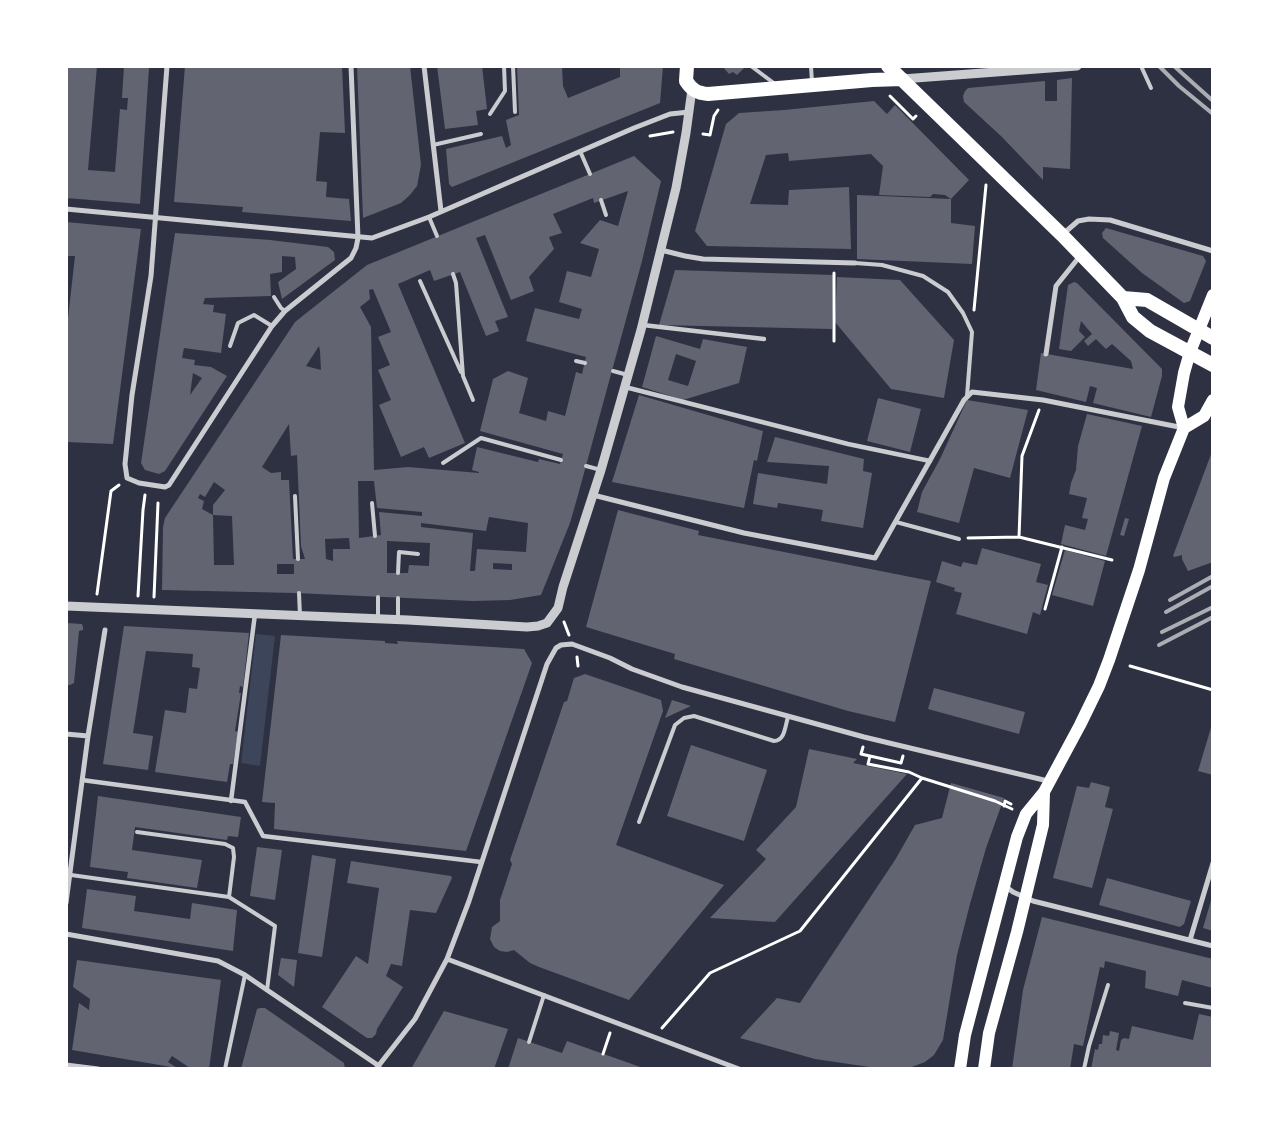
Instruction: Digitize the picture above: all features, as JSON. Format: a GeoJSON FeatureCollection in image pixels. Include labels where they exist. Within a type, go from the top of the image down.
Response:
{"type":"FeatureCollection","features":[{"type":"Feature","properties":{"kind":"highway"},"geometry":{"type":"LineString","coordinates":[[687,66],[686,81],[692,89],[699,93],[708,94],[902,79]]}},
{"type":"Feature","properties":{"kind":"highway"},"geometry":{"type":"LineString","coordinates":[[888,66],[1062,235],[1123,298],[1133,317],[1141,325],[1213,365]]}},
{"type":"Feature","properties":{"kind":"highway"},"geometry":{"type":"LineString","coordinates":[[1123,298],[1147,300],[1213,338]]}},
{"type":"Feature","properties":{"kind":"main road"},"geometry":{"type":"LineString","coordinates":[[1184,428],[1178,407],[1190,352],[1213,295]]}},
{"type":"Feature","properties":{"kind":"main road"},"geometry":{"type":"LineString","coordinates":[[960,1069],[966,1035],[1018,837],[1026,814],[1046,786],[1080,725],[1109,660],[1138,570],[1164,478],[1184,428],[1204,416],[1213,400]]}},
{"type":"Feature","properties":{"kind":"main road"},"geometry":{"type":"LineString","coordinates":[[984,1069],[989,1034],[1043,824],[1046,786]]}},
{"type":"Feature","properties":{"kind":"street"},"geometry":{"type":"LineString","coordinates":[[167,66],[151,276],[132,395],[125,464],[127,478],[165,488],[169,485],[272,326],[285,311],[351,258],[356,248],[358,238],[351,66]]}},
{"type":"Feature","properties":{"kind":"street"},"geometry":{"type":"LineString","coordinates":[[424,66],[441,211]]}},
{"type":"Feature","properties":{"kind":"street"},"geometry":{"type":"LineString","coordinates":[[902,79],[982,70],[1076,66]]}},
{"type":"Feature","properties":{"kind":"street"},"geometry":{"type":"LineString","coordinates":[[66,606],[527,627],[538,626],[547,622],[558,608],[643,325],[676,188],[692,89]]}},
{"type":"Feature","properties":{"kind":"street"},"geometry":{"type":"LineString","coordinates":[[66,209],[372,238],[429,217],[670,114],[689,112]]}},
{"type":"Feature","properties":{"kind":"street"},"geometry":{"type":"LineString","coordinates":[[1062,235],[1078,221],[1088,219],[1110,220],[1213,251]]}},
{"type":"Feature","properties":{"kind":"street"},"geometry":{"type":"LineString","coordinates":[[661,250],[703,259],[855,263]]}},
{"type":"Feature","properties":{"kind":"street"},"geometry":{"type":"LineString","coordinates":[[1046,354],[1056,286],[1080,255]]}},
{"type":"Feature","properties":{"kind":"street"},"geometry":{"type":"LineString","coordinates":[[643,325],[764,340]]}},
{"type":"Feature","properties":{"kind":"street"},"geometry":{"type":"LineString","coordinates":[[625,387],[848,444],[930,461]]}},
{"type":"Feature","properties":{"kind":"street"},"geometry":{"type":"LineString","coordinates":[[593,495],[737,531],[875,558],[957,413],[967,396],[972,392],[1043,400],[1184,428]]}},
{"type":"Feature","properties":{"kind":"street"},"geometry":{"type":"LineString","coordinates":[[231,800],[255,614]]}},
{"type":"Feature","properties":{"kind":"street"},"geometry":{"type":"LineString","coordinates":[[66,903],[71,875],[69,868],[105,630]]}},
{"type":"Feature","properties":{"kind":"street"},"geometry":{"type":"LineString","coordinates":[[66,934],[218,962],[245,975],[379,1068],[415,1019],[446,959],[469,901],[547,664],[556,648],[561,645],[572,644],[682,687],[1046,786]]}},
{"type":"Feature","properties":{"kind":"street"},"geometry":{"type":"LineString","coordinates":[[66,734],[88,736]]}},
{"type":"Feature","properties":{"kind":"street"},"geometry":{"type":"LineString","coordinates":[[82,780],[245,802],[263,836],[481,862]]}},
{"type":"Feature","properties":{"kind":"street"},"geometry":{"type":"LineString","coordinates":[[1190,940],[1213,863]]}},
{"type":"Feature","properties":{"kind":"street"},"geometry":{"type":"LineString","coordinates":[[1005,886],[1012,892],[1025,898],[1213,946]]}},
{"type":"Feature","properties":{"kind":"street"},"geometry":{"type":"LineString","coordinates":[[446,959],[739,1069]]}},
{"type":"Feature","properties":{"kind":"street"},"geometry":{"type":"LineString","coordinates":[[66,1064],[98,1069]]}},
{"type":"Feature","properties":{"kind":"lane"},"geometry":{"type":"LineString","coordinates":[[490,114],[505,91],[504,66]]}},
{"type":"Feature","properties":{"kind":"lane"},"geometry":{"type":"LineString","coordinates":[[513,66],[515,112]]}},
{"type":"Feature","properties":{"kind":"lane"},"geometry":{"type":"LineString","coordinates":[[750,66],[780,89]]}},
{"type":"Feature","properties":{"kind":"lane"},"geometry":{"type":"LineString","coordinates":[[811,66],[812,85]]}},
{"type":"Feature","properties":{"kind":"lane"},"geometry":{"type":"LineString","coordinates":[[1141,66],[1151,88]]}},
{"type":"Feature","properties":{"kind":"lane"},"geometry":{"type":"LineString","coordinates":[[433,145],[481,134]]}},
{"type":"Feature","properties":{"kind":"lane"},"geometry":{"type":"LineString","coordinates":[[580,151],[590,174]]}},
{"type":"Feature","properties":{"kind":"lane"},"geometry":{"type":"LineString","coordinates":[[601,200],[606,216]]}},
{"type":"Feature","properties":{"kind":"lane"},"geometry":{"type":"LineString","coordinates":[[429,217],[437,236]]}},
{"type":"Feature","properties":{"kind":"lane"},"geometry":{"type":"LineString","coordinates":[[855,263],[882,265],[923,276],[948,292],[963,313],[972,332],[967,396]]}},
{"type":"Feature","properties":{"kind":"lane"},"geometry":{"type":"LineString","coordinates":[[453,274],[456,283],[463,376]]}},
{"type":"Feature","properties":{"kind":"lane"},"geometry":{"type":"LineString","coordinates":[[420,281],[473,400]]}},
{"type":"Feature","properties":{"kind":"lane"},"geometry":{"type":"LineString","coordinates":[[274,297],[280,308],[285,311]]}},
{"type":"Feature","properties":{"kind":"lane"},"geometry":{"type":"LineString","coordinates":[[230,346],[238,323],[254,315],[272,326]]}},
{"type":"Feature","properties":{"kind":"lane"},"geometry":{"type":"LineString","coordinates":[[576,361],[585,364]]}},
{"type":"Feature","properties":{"kind":"lane"},"geometry":{"type":"LineString","coordinates":[[613,371],[628,376]]}},
{"type":"Feature","properties":{"kind":"lane"},"geometry":{"type":"LineString","coordinates":[[443,464],[481,438],[561,460]]}},
{"type":"Feature","properties":{"kind":"lane"},"geometry":{"type":"LineString","coordinates":[[931,447],[936,450]]}},
{"type":"Feature","properties":{"kind":"lane"},"geometry":{"type":"LineString","coordinates":[[586,466],[601,470]]}},
{"type":"Feature","properties":{"kind":"lane"},"geometry":{"type":"LineString","coordinates":[[295,496],[298,559]]}},
{"type":"Feature","properties":{"kind":"lane"},"geometry":{"type":"LineString","coordinates":[[372,503],[375,536]]}},
{"type":"Feature","properties":{"kind":"lane"},"geometry":{"type":"LineString","coordinates":[[896,522],[959,539]]}},
{"type":"Feature","properties":{"kind":"lane"},"geometry":{"type":"LineString","coordinates":[[398,573],[399,552],[418,554]]}},
{"type":"Feature","properties":{"kind":"lane"},"geometry":{"type":"LineString","coordinates":[[300,593],[300,616]]}},
{"type":"Feature","properties":{"kind":"lane"},"geometry":{"type":"LineString","coordinates":[[378,597],[378,619]]}},
{"type":"Feature","properties":{"kind":"lane"},"geometry":{"type":"LineString","coordinates":[[398,598],[398,620]]}},
{"type":"Feature","properties":{"kind":"lane"},"geometry":{"type":"LineString","coordinates":[[639,822],[676,725],[684,718],[694,716],[779,741],[782,738],[788,717]]}},
{"type":"Feature","properties":{"kind":"lane"},"geometry":{"type":"LineString","coordinates":[[137,832],[225,844],[233,848],[234,857],[229,897]]}},
{"type":"Feature","properties":{"kind":"lane"},"geometry":{"type":"LineString","coordinates":[[71,875],[229,897],[275,926],[267,990]]}},
{"type":"Feature","properties":{"kind":"lane"},"geometry":{"type":"LineString","coordinates":[[225,1069],[245,975]]}},
{"type":"Feature","properties":{"kind":"lane"},"geometry":{"type":"LineString","coordinates":[[1084,1069],[1089,1046],[1108,985]]}},
{"type":"Feature","properties":{"kind":"lane"},"geometry":{"type":"LineString","coordinates":[[529,1042],[544,995]]}},
{"type":"Feature","properties":{"kind":"lane"},"geometry":{"type":"LineString","coordinates":[[1185,1002],[1213,1008]]}},
{"type":"Feature","properties":{"kind":"path"},"geometry":{"type":"LineString","coordinates":[[892,98],[914,118],[916,116]]}},
{"type":"Feature","properties":{"kind":"path"},"geometry":{"type":"LineString","coordinates":[[703,134],[710,135],[714,116],[719,108]]}},
{"type":"Feature","properties":{"kind":"path"},"geometry":{"type":"LineString","coordinates":[[972,332],[988,164]]}},
{"type":"Feature","properties":{"kind":"path"},"geometry":{"type":"LineString","coordinates":[[834,262],[834,341]]}},
{"type":"Feature","properties":{"kind":"path"},"geometry":{"type":"LineString","coordinates":[[1019,537],[1022,456],[1043,400]]}},
{"type":"Feature","properties":{"kind":"path"},"geometry":{"type":"LineString","coordinates":[[108,608],[97,594],[111,491],[127,478]]}},
{"type":"Feature","properties":{"kind":"path"},"geometry":{"type":"LineString","coordinates":[[137,609],[142,510],[148,485]]}},
{"type":"Feature","properties":{"kind":"path"},"geometry":{"type":"LineString","coordinates":[[154,597],[158,503]]}},
{"type":"Feature","properties":{"kind":"path"},"geometry":{"type":"LineString","coordinates":[[959,539],[1019,537],[1112,560]]}},
{"type":"Feature","properties":{"kind":"path"},"geometry":{"type":"LineString","coordinates":[[1045,609],[1062,547]]}},
{"type":"Feature","properties":{"kind":"path"},"geometry":{"type":"LineString","coordinates":[[1130,666],[1213,690]]}},
{"type":"Feature","properties":{"kind":"path"},"geometry":{"type":"LineString","coordinates":[[860,754],[901,763]]}},
{"type":"Feature","properties":{"kind":"path"},"geometry":{"type":"LineString","coordinates":[[870,756],[868,764],[909,772],[1004,806],[1010,806]]}},
{"type":"Feature","properties":{"kind":"path"},"geometry":{"type":"LineString","coordinates":[[653,1037],[710,972],[800,931],[922,778]]}},
{"type":"Feature","properties":{"kind":"path"},"geometry":{"type":"LineString","coordinates":[[603,1054],[614,1022]]}},
{"type":"Feature","properties":{"kind":"shaded area"},"geometry":{"type":"Polygon","coordinates":[[[256,634],[275,636],[260,766],[241,763],[256,634]]]}},
{"type":"Feature","properties":{"kind":"building"},"geometry":{"type":"Polygon","coordinates":[[[66,66],[97,66],[88,170],[115,172],[120,109],[127,110],[128,98],[122,98],[124,66],[149,68],[140,204],[66,198],[66,66]]]}},
{"type":"Feature","properties":{"kind":"building"},"geometry":{"type":"Polygon","coordinates":[[[185,66],[342,66],[345,133],[320,132],[316,181],[327,182],[326,197],[349,199],[351,221],[242,212],[243,207],[174,202],[185,66]]]}},
{"type":"Feature","properties":{"kind":"building"},"geometry":{"type":"Polygon","coordinates":[[[357,66],[410,66],[421,165],[417,186],[410,195],[401,203],[363,218],[357,66]]]}},
{"type":"Feature","properties":{"kind":"building"},"geometry":{"type":"Polygon","coordinates":[[[437,66],[482,66],[487,109],[476,111],[478,125],[445,129],[437,66]]]}},
{"type":"Feature","properties":{"kind":"building"},"geometry":{"type":"Polygon","coordinates":[[[517,66],[562,66],[563,86],[568,98],[620,77],[620,66],[663,66],[660,103],[452,187],[449,184],[446,149],[502,136],[506,148],[511,145],[506,120],[519,115],[517,66]]]}},
{"type":"Feature","properties":{"kind":"building"},"geometry":{"type":"Polygon","coordinates":[[[722,66],[746,66],[737,75],[733,72],[729,74],[722,66]]]}},
{"type":"Feature","properties":{"kind":"building"},"geometry":{"type":"Polygon","coordinates":[[[1072,78],[1070,169],[1043,167],[1043,180],[1002,137],[964,102],[963,96],[968,88],[1045,81],[1045,101],[1057,101],[1057,80],[1072,78]]]}},
{"type":"Feature","properties":{"kind":"building"},"geometry":{"type":"Polygon","coordinates":[[[874,101],[887,114],[895,105],[969,180],[951,199],[945,195],[933,194],[930,197],[879,195],[883,166],[871,154],[789,161],[788,153],[766,155],[750,204],[788,205],[789,190],[849,187],[851,249],[707,246],[695,231],[726,124],[739,113],[874,101]]]}},
{"type":"Feature","properties":{"kind":"building"},"geometry":{"type":"Polygon","coordinates":[[[634,156],[661,181],[642,261],[570,523],[541,595],[510,600],[473,601],[295,593],[162,590],[163,527],[165,518],[295,322],[367,265],[634,156]],[[628,191],[594,203],[593,198],[553,214],[562,233],[549,237],[554,249],[529,277],[534,291],[511,300],[485,235],[476,238],[508,317],[495,321],[499,331],[486,336],[460,272],[434,281],[430,270],[398,284],[465,443],[429,458],[424,447],[401,457],[379,405],[391,400],[378,370],[390,365],[378,337],[391,332],[373,289],[369,290],[370,299],[360,307],[371,327],[374,470],[408,467],[479,473],[472,470],[477,447],[538,462],[539,459],[560,464],[563,454],[480,431],[493,379],[508,371],[528,378],[519,413],[546,421],[548,411],[565,416],[576,372],[582,374],[586,357],[526,341],[535,308],[579,319],[582,309],[559,302],[567,271],[591,277],[599,249],[580,243],[600,220],[618,226],[628,191]],[[319,346],[306,366],[321,370],[320,351],[319,346]],[[289,424],[262,467],[271,473],[281,472],[281,480],[289,480],[293,559],[305,559],[301,546],[297,455],[291,456],[289,424]],[[358,481],[359,538],[381,535],[379,512],[422,516],[422,512],[377,508],[374,481],[358,481]],[[214,482],[205,497],[200,494],[198,498],[204,501],[202,509],[213,515],[213,505],[225,490],[214,482]],[[213,515],[214,565],[234,565],[232,516],[213,515]],[[489,517],[486,531],[421,523],[421,527],[473,533],[470,571],[475,571],[477,549],[526,552],[528,523],[489,517]],[[349,538],[325,539],[326,559],[333,561],[333,549],[350,549],[349,538]],[[387,541],[387,573],[408,573],[409,565],[429,566],[430,543],[387,541]],[[493,563],[493,569],[512,570],[512,564],[493,563]],[[277,564],[277,574],[294,574],[294,564],[277,564]]]}},
{"type":"Feature","properties":{"kind":"building"},"geometry":{"type":"Polygon","coordinates":[[[857,195],[951,199],[951,223],[975,226],[972,264],[857,259],[857,195]]]}},
{"type":"Feature","properties":{"kind":"building"},"geometry":{"type":"Polygon","coordinates":[[[66,222],[141,229],[113,444],[66,442],[66,336],[75,256],[66,256],[66,222]]]}},
{"type":"Feature","properties":{"kind":"building"},"geometry":{"type":"Polygon","coordinates":[[[1106,228],[1203,256],[1206,261],[1190,301],[1184,303],[1142,273],[1103,238],[1102,233],[1106,228]]]}},
{"type":"Feature","properties":{"kind":"building"},"geometry":{"type":"Polygon","coordinates":[[[175,233],[270,240],[328,247],[334,252],[335,260],[282,299],[278,282],[296,269],[295,257],[282,256],[282,272],[270,274],[271,296],[205,298],[203,304],[214,305],[213,312],[226,314],[221,353],[184,348],[182,358],[195,360],[194,365],[211,367],[227,376],[165,471],[159,474],[145,470],[141,463],[175,233]],[[193,373],[190,395],[202,378],[193,373]]]}},
{"type":"Feature","properties":{"kind":"building"},"geometry":{"type":"Polygon","coordinates":[[[675,270],[833,275],[832,329],[659,325],[675,270]]]}},
{"type":"Feature","properties":{"kind":"building"},"geometry":{"type":"Polygon","coordinates":[[[837,277],[900,280],[954,340],[944,398],[891,389],[835,322],[837,277]]]}},
{"type":"Feature","properties":{"kind":"building"},"geometry":{"type":"Polygon","coordinates":[[[1074,282],[1162,369],[1162,376],[1151,417],[1093,403],[1097,388],[1090,386],[1086,402],[1036,390],[1041,353],[1133,369],[1131,361],[1112,344],[1106,349],[1096,339],[1088,346],[1084,341],[1092,334],[1081,321],[1079,331],[1085,337],[1071,351],[1059,349],[1068,285],[1074,282]]]}},
{"type":"Feature","properties":{"kind":"building"},"geometry":{"type":"Polygon","coordinates":[[[656,336],[700,349],[703,339],[747,347],[739,383],[683,400],[642,387],[656,336]],[[676,354],[668,380],[688,386],[696,361],[676,354]]]}},
{"type":"Feature","properties":{"kind":"building"},"geometry":{"type":"Polygon","coordinates":[[[639,395],[763,431],[757,461],[754,460],[744,508],[612,482],[639,395]]]}},
{"type":"Feature","properties":{"kind":"building"},"geometry":{"type":"Polygon","coordinates":[[[878,398],[921,409],[910,452],[867,441],[878,398]]]}},
{"type":"Feature","properties":{"kind":"building"},"geometry":{"type":"Polygon","coordinates":[[[967,400],[1028,410],[1010,478],[974,468],[959,523],[917,512],[922,492],[940,459],[967,400]]]}},
{"type":"Feature","properties":{"kind":"building"},"geometry":{"type":"Polygon","coordinates":[[[1087,414],[1142,426],[1106,556],[1061,544],[1065,525],[1085,530],[1088,519],[1082,518],[1087,498],[1069,494],[1076,470],[1078,446],[1087,414]]]}},
{"type":"Feature","properties":{"kind":"building"},"geometry":{"type":"Polygon","coordinates":[[[775,437],[864,459],[863,471],[872,473],[863,528],[821,521],[823,510],[778,503],[777,508],[753,504],[758,473],[827,484],[829,466],[767,462],[775,437]]]}},
{"type":"Feature","properties":{"kind":"building"},"geometry":{"type":"Polygon","coordinates":[[[1213,449],[1213,562],[1188,571],[1182,555],[1173,556],[1213,449]]]}},
{"type":"Feature","properties":{"kind":"building"},"geometry":{"type":"Polygon","coordinates":[[[618,510],[699,531],[698,535],[931,581],[895,722],[848,711],[674,659],[675,654],[586,627],[618,510]]]}},
{"type":"Feature","properties":{"kind":"building"},"geometry":{"type":"Polygon","coordinates":[[[1125,518],[1129,519],[1124,536],[1120,535],[1125,518]]]}},
{"type":"Feature","properties":{"kind":"building"},"geometry":{"type":"Polygon","coordinates":[[[982,548],[1041,564],[1036,582],[1048,585],[1040,615],[1033,612],[1027,634],[956,614],[962,593],[954,591],[955,588],[936,582],[942,561],[961,567],[963,562],[977,565],[982,548]]]}},
{"type":"Feature","properties":{"kind":"building"},"geometry":{"type":"Polygon","coordinates":[[[1065,550],[1105,561],[1093,606],[1052,595],[1065,550]]]}},
{"type":"Feature","properties":{"kind":"building"},"geometry":{"type":"Polygon","coordinates":[[[66,623],[82,624],[83,627],[83,630],[79,631],[74,683],[70,685],[66,685],[66,623]]]}},
{"type":"Feature","properties":{"kind":"building"},"geometry":{"type":"Polygon","coordinates":[[[124,626],[249,633],[243,687],[240,686],[239,693],[241,693],[235,731],[238,732],[233,764],[230,764],[227,782],[155,772],[165,710],[186,713],[189,688],[197,689],[200,668],[192,667],[193,654],[146,651],[133,733],[153,736],[148,770],[103,764],[124,626]]]}},
{"type":"Feature","properties":{"kind":"building"},"geometry":{"type":"Polygon","coordinates":[[[281,635],[385,641],[385,643],[398,644],[397,641],[524,649],[532,663],[466,851],[274,829],[275,803],[262,802],[281,635]]]}},
{"type":"Feature","properties":{"kind":"building"},"geometry":{"type":"Polygon","coordinates":[[[585,674],[661,700],[663,711],[616,845],[724,885],[629,1000],[539,967],[530,963],[514,950],[500,951],[494,947],[490,939],[492,927],[500,921],[500,900],[512,864],[510,860],[564,702],[567,701],[574,678],[585,674]]]}},
{"type":"Feature","properties":{"kind":"building"},"geometry":{"type":"Polygon","coordinates":[[[934,688],[1025,712],[1019,734],[928,709],[934,688]]]}},
{"type":"Feature","properties":{"kind":"building"},"geometry":{"type":"Polygon","coordinates":[[[672,700],[691,706],[665,718],[672,700]]]}},
{"type":"Feature","properties":{"kind":"building"},"geometry":{"type":"Polygon","coordinates":[[[1213,721],[1213,775],[1198,771],[1213,721]]]}},
{"type":"Feature","properties":{"kind":"building"},"geometry":{"type":"Polygon","coordinates":[[[691,745],[767,770],[744,841],[667,816],[691,745]]]}},
{"type":"Feature","properties":{"kind":"building"},"geometry":{"type":"Polygon","coordinates":[[[809,749],[857,759],[853,763],[907,774],[775,922],[710,918],[766,859],[756,850],[796,807],[809,749]]]}},
{"type":"Feature","properties":{"kind":"building"},"geometry":{"type":"Polygon","coordinates":[[[1091,782],[1110,787],[1105,807],[1113,809],[1092,888],[1053,878],[1077,786],[1089,788],[1091,782]]]}},
{"type":"Feature","properties":{"kind":"building"},"geometry":{"type":"Polygon","coordinates":[[[951,783],[1004,798],[986,848],[970,904],[957,955],[943,1040],[934,1055],[925,1062],[909,1068],[876,1068],[815,1059],[740,1038],[777,998],[800,1003],[895,860],[915,825],[942,818],[951,783]]]}},
{"type":"Feature","properties":{"kind":"building"},"geometry":{"type":"Polygon","coordinates":[[[98,796],[241,817],[238,837],[228,836],[227,840],[135,827],[132,850],[202,860],[197,888],[127,878],[128,872],[90,867],[98,796]]]}},
{"type":"Feature","properties":{"kind":"building"},"geometry":{"type":"Polygon","coordinates":[[[257,847],[282,850],[275,900],[250,896],[257,847]]]}},
{"type":"Feature","properties":{"kind":"building"},"geometry":{"type":"Polygon","coordinates":[[[312,855],[336,859],[322,957],[298,953],[312,855]]]}},
{"type":"Feature","properties":{"kind":"building"},"geometry":{"type":"Polygon","coordinates":[[[351,861],[451,876],[452,878],[436,913],[410,910],[402,966],[391,964],[386,976],[403,987],[372,1038],[367,1038],[322,1007],[356,956],[368,964],[379,888],[347,883],[351,861]]]}},
{"type":"Feature","properties":{"kind":"building"},"geometry":{"type":"Polygon","coordinates":[[[1107,878],[1191,901],[1184,924],[1180,927],[1099,905],[1107,878]]]}},
{"type":"Feature","properties":{"kind":"building"},"geometry":{"type":"Polygon","coordinates":[[[87,889],[136,896],[134,911],[190,919],[192,903],[237,910],[233,951],[82,928],[87,889]]]}},
{"type":"Feature","properties":{"kind":"building"},"geometry":{"type":"Polygon","coordinates":[[[1213,897],[1213,931],[1203,928],[1213,897]]]}},
{"type":"Feature","properties":{"kind":"building"},"geometry":{"type":"Polygon","coordinates":[[[1042,917],[1213,959],[1213,988],[1182,980],[1178,996],[1145,988],[1146,971],[1105,961],[1104,968],[1100,967],[1083,1046],[1074,1044],[1070,1069],[1012,1069],[1023,990],[1042,917]]]}},
{"type":"Feature","properties":{"kind":"building"},"geometry":{"type":"Polygon","coordinates":[[[281,958],[297,960],[294,987],[278,975],[281,958]]]}},
{"type":"Feature","properties":{"kind":"building"},"geometry":{"type":"Polygon","coordinates":[[[77,960],[221,980],[209,1069],[190,1068],[172,1056],[168,1062],[177,1068],[72,1050],[79,1003],[89,1010],[90,999],[73,987],[77,960]]]}},
{"type":"Feature","properties":{"kind":"building"},"geometry":{"type":"Polygon","coordinates":[[[265,1008],[344,1063],[345,1069],[241,1069],[257,1009],[265,1008]]]}},
{"type":"Feature","properties":{"kind":"building"},"geometry":{"type":"Polygon","coordinates":[[[444,1011],[508,1029],[494,1069],[411,1069],[444,1011]]]}},
{"type":"Feature","properties":{"kind":"building"},"geometry":{"type":"Polygon","coordinates":[[[1199,1014],[1213,1017],[1213,1069],[1091,1069],[1095,1049],[1098,1050],[1099,1044],[1102,1044],[1103,1035],[1109,1036],[1110,1031],[1119,1033],[1116,1050],[1119,1051],[1121,1040],[1124,1038],[1129,1039],[1132,1026],[1193,1040],[1199,1014]]]}},
{"type":"Feature","properties":{"kind":"building"},"geometry":{"type":"Polygon","coordinates":[[[518,1038],[562,1053],[567,1041],[646,1069],[508,1069],[518,1038]]]}},
{"type":"Feature","properties":{"kind":"railway"},"geometry":{"type":"LineString","coordinates":[[1159,66],[1179,86],[1213,114]]}},
{"type":"Feature","properties":{"kind":"railway"},"geometry":{"type":"LineString","coordinates":[[1174,66],[1213,101]]}},
{"type":"Feature","properties":{"kind":"railway"},"geometry":{"type":"LineString","coordinates":[[1170,600],[1213,576]]}},
{"type":"Feature","properties":{"kind":"railway"},"geometry":{"type":"LineString","coordinates":[[1166,612],[1213,586]]}},
{"type":"Feature","properties":{"kind":"railway"},"geometry":{"type":"LineString","coordinates":[[1162,632],[1213,607]]}},
{"type":"Feature","properties":{"kind":"railway"},"geometry":{"type":"LineString","coordinates":[[1159,645],[1213,617]]}}]}
